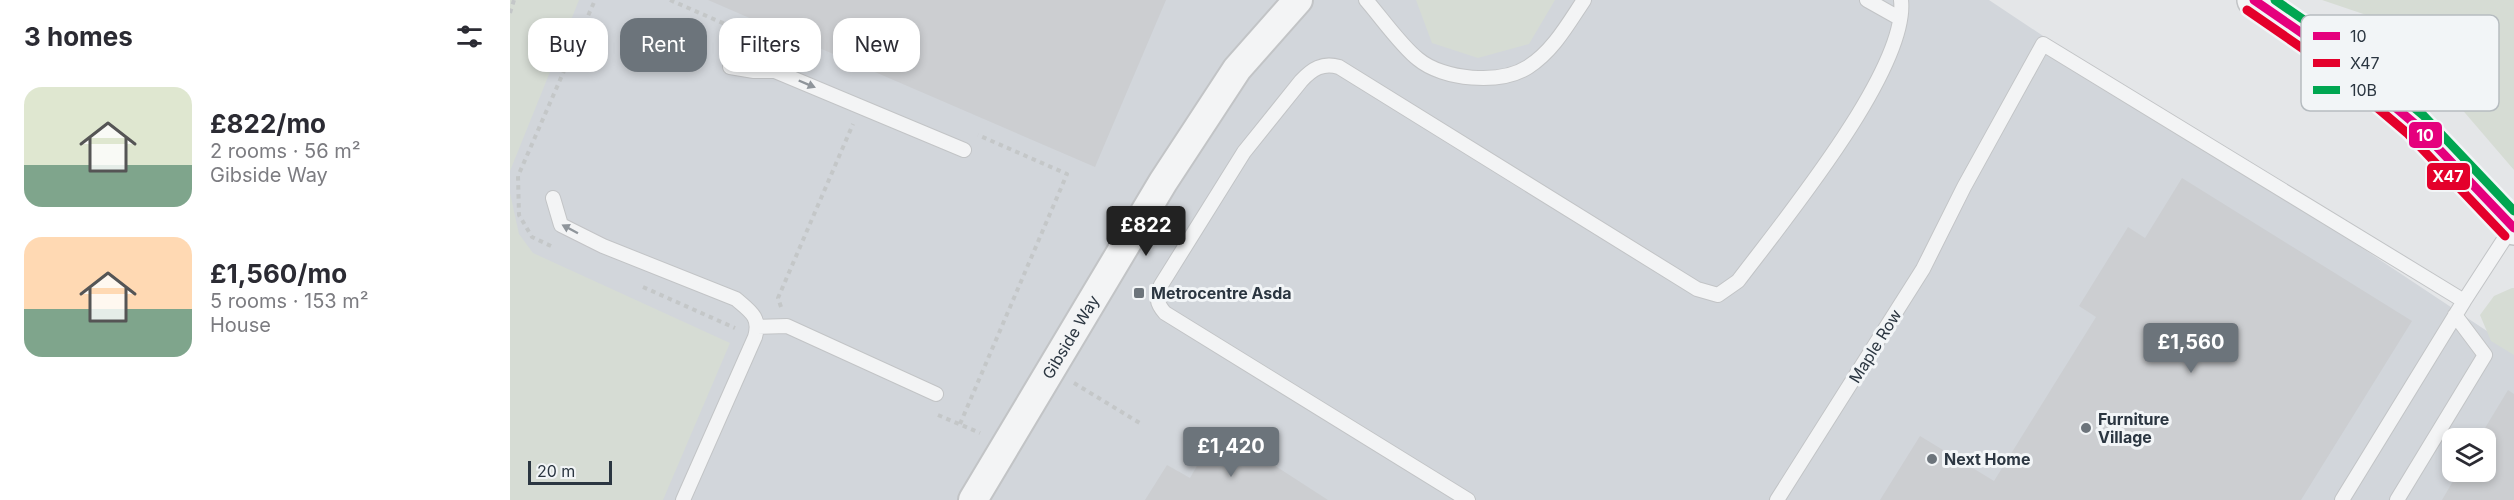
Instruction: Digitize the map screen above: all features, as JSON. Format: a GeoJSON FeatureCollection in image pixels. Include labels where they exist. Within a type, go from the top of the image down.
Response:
{"type":"FeatureCollection","features":[{"type":"Feature","properties":{"kind":"street","name":"Gibside Way"},"geometry":{"type":"LineString","coordinates":[[973,500],[1181,153],[1237,69],[1298,0]]}},
{"type":"Feature","properties":{"kind":"street"},"geometry":{"type":"LineString","coordinates":[[2254,0],[2301,32]]}},
{"type":"Feature","properties":{"kind":"street"},"geometry":{"type":"LineString","coordinates":[[2400,111],[2415,124],[2513,227]]}},
{"type":"Feature","properties":{"kind":"lane"},"geometry":{"type":"LineString","coordinates":[[1366,0],[1418,60],[1447,75],[1477,78],[1504,75],[1527,67],[1562,36],[1584,0]]}},
{"type":"Feature","properties":{"kind":"lane"},"geometry":{"type":"LineString","coordinates":[[1868,0],[1899,18]]}},
{"type":"Feature","properties":{"kind":"lane"},"geometry":{"type":"LineString","coordinates":[[1468,500],[1165,313],[1158,305],[1156,296],[1161,285],[1239,160],[1309,72],[1330,64],[1339,67],[1697,288],[1718,295],[1738,281],[1832,155],[1882,73],[1895,38],[1900,0]]}},
{"type":"Feature","properties":{"kind":"lane","name":"Maple Row"},"geometry":{"type":"LineString","coordinates":[[1777,500],[1923,269],[1964,187],[2043,44],[2464,301]]}},
{"type":"Feature","properties":{"kind":"lane"},"geometry":{"type":"LineString","coordinates":[[777,72],[964,150]]}},
{"type":"Feature","properties":{"kind":"lane"},"geometry":{"type":"LineString","coordinates":[[553,198],[561,225],[603,246],[736,299],[753,312],[758,327],[683,500]]}},
{"type":"Feature","properties":{"kind":"lane"},"geometry":{"type":"LineString","coordinates":[[2342,500],[2455,315],[2513,227]]}},
{"type":"Feature","properties":{"kind":"lane"},"geometry":{"type":"LineString","coordinates":[[2397,500],[2484,355],[2455,315]]}},
{"type":"Feature","properties":{"kind":"lane"},"geometry":{"type":"LineString","coordinates":[[758,327],[787,326],[936,394]]}},
{"type":"Feature","properties":{"kind":"path"},"geometry":{"type":"LineString","coordinates":[[510,13],[514,0]]}},
{"type":"Feature","properties":{"kind":"path"},"geometry":{"type":"LineString","coordinates":[[553,247],[532,237],[519,215],[518,176],[595,0]]}},
{"type":"Feature","properties":{"kind":"path"},"geometry":{"type":"LineString","coordinates":[[670,0],[719,21]]}},
{"type":"Feature","properties":{"kind":"path"},"geometry":{"type":"LineString","coordinates":[[787,326],[778,298],[861,106]]}},
{"type":"Feature","properties":{"kind":"path"},"geometry":{"type":"LineString","coordinates":[[960,424],[1067,174],[973,133]]}},
{"type":"Feature","properties":{"kind":"path"},"geometry":{"type":"LineString","coordinates":[[638,285],[724,324]]}},
{"type":"Feature","properties":{"kind":"shaded area"},"geometry":{"type":"Polygon","coordinates":[[[510,0],[579,0],[572,18],[528,18],[528,72],[550,72],[510,171],[510,0]]]}},
{"type":"Feature","properties":{"kind":"shaded area"},"geometry":{"type":"Polygon","coordinates":[[[538,0],[1989,0],[2514,349],[2514,500],[510,500],[510,92],[528,33],[528,72],[608,72],[608,18],[533,18],[538,0]]]}},
{"type":"Feature","properties":{"kind":"shaded area"},"geometry":{"type":"Polygon","coordinates":[[[1416,0],[1555,0],[1529,44],[1478,58],[1432,43],[1416,0]]]}},
{"type":"Feature","properties":{"kind":"shaded area"},"geometry":{"type":"Polygon","coordinates":[[[2322,0],[2514,0],[2514,170],[2463,111],[2499,111],[2499,15],[2366,15],[2322,0]]]}},
{"type":"Feature","properties":{"kind":"shaded area"},"geometry":{"type":"Polygon","coordinates":[[[510,193],[519,234],[533,253],[730,343],[663,500],[510,500],[510,193]]]}},
{"type":"Feature","properties":{"kind":"shaded area"},"geometry":{"type":"Polygon","coordinates":[[[2514,288],[2514,355],[2491,341],[2480,315],[2494,296],[2514,288]]]}},
{"type":"Feature","properties":{"kind":"building"},"geometry":{"type":"Polygon","coordinates":[[[708,0],[1166,0],[1095,167],[875,72],[920,72],[920,18],[833,18],[833,54],[821,49],[821,18],[750,18],[708,0]]]}},
{"type":"Feature","properties":{"kind":"building"},"geometry":{"type":"Polygon","coordinates":[[[2182,178],[2412,321],[2301,500],[1880,500],[1920,436],[1994,481],[2096,317],[2079,306],[2128,227],[2145,238],[2182,178]]]}},
{"type":"Feature","properties":{"kind":"building"},"geometry":{"type":"Polygon","coordinates":[[[2508,390],[2514,394],[2514,500],[2442,500],[2453,482],[2496,482],[2496,428],[2485,428],[2508,390]]]}},
{"type":"Feature","properties":{"kind":"building"},"geometry":{"type":"Polygon","coordinates":[[[1218,429],[1328,500],[1145,500],[1167,465],[1190,478],[1218,429]]]}},
{"type":"Feature","properties":{"kind":"transit line","name":"10"},"geometry":{"type":"LineString","coordinates":[[2254,0],[2301,32]]}},
{"type":"Feature","properties":{"kind":"transit line","name":"10B"},"geometry":{"type":"LineString","coordinates":[[2275,0],[2301,18]]}},
{"type":"Feature","properties":{"kind":"transit line","name":"X47"},"geometry":{"type":"LineString","coordinates":[[2247,10],[2301,47]]}},
{"type":"Feature","properties":{"kind":"transit line","name":"X47"},"geometry":{"type":"LineString","coordinates":[[2381,111],[2407,133],[2505,236]]}},
{"type":"Feature","properties":{"kind":"transit line","name":"10"},"geometry":{"type":"LineString","coordinates":[[2400,111],[2415,124],[2514,228]]}},
{"type":"Feature","properties":{"kind":"transit line","name":"10B"},"geometry":{"type":"LineString","coordinates":[[2418,111],[2514,211]]}},
{"type":"Feature","properties":{"kind":"place","name":"Metrocentre Asda"},"geometry":{"type":"Point","coordinates":[1139,293]}},
{"type":"Feature","properties":{"kind":"place","name":"Furniture Village"},"geometry":{"type":"Point","coordinates":[2086,428]}},
{"type":"Feature","properties":{"kind":"place","name":"Next Home"},"geometry":{"type":"Point","coordinates":[1932,459]}}]}
